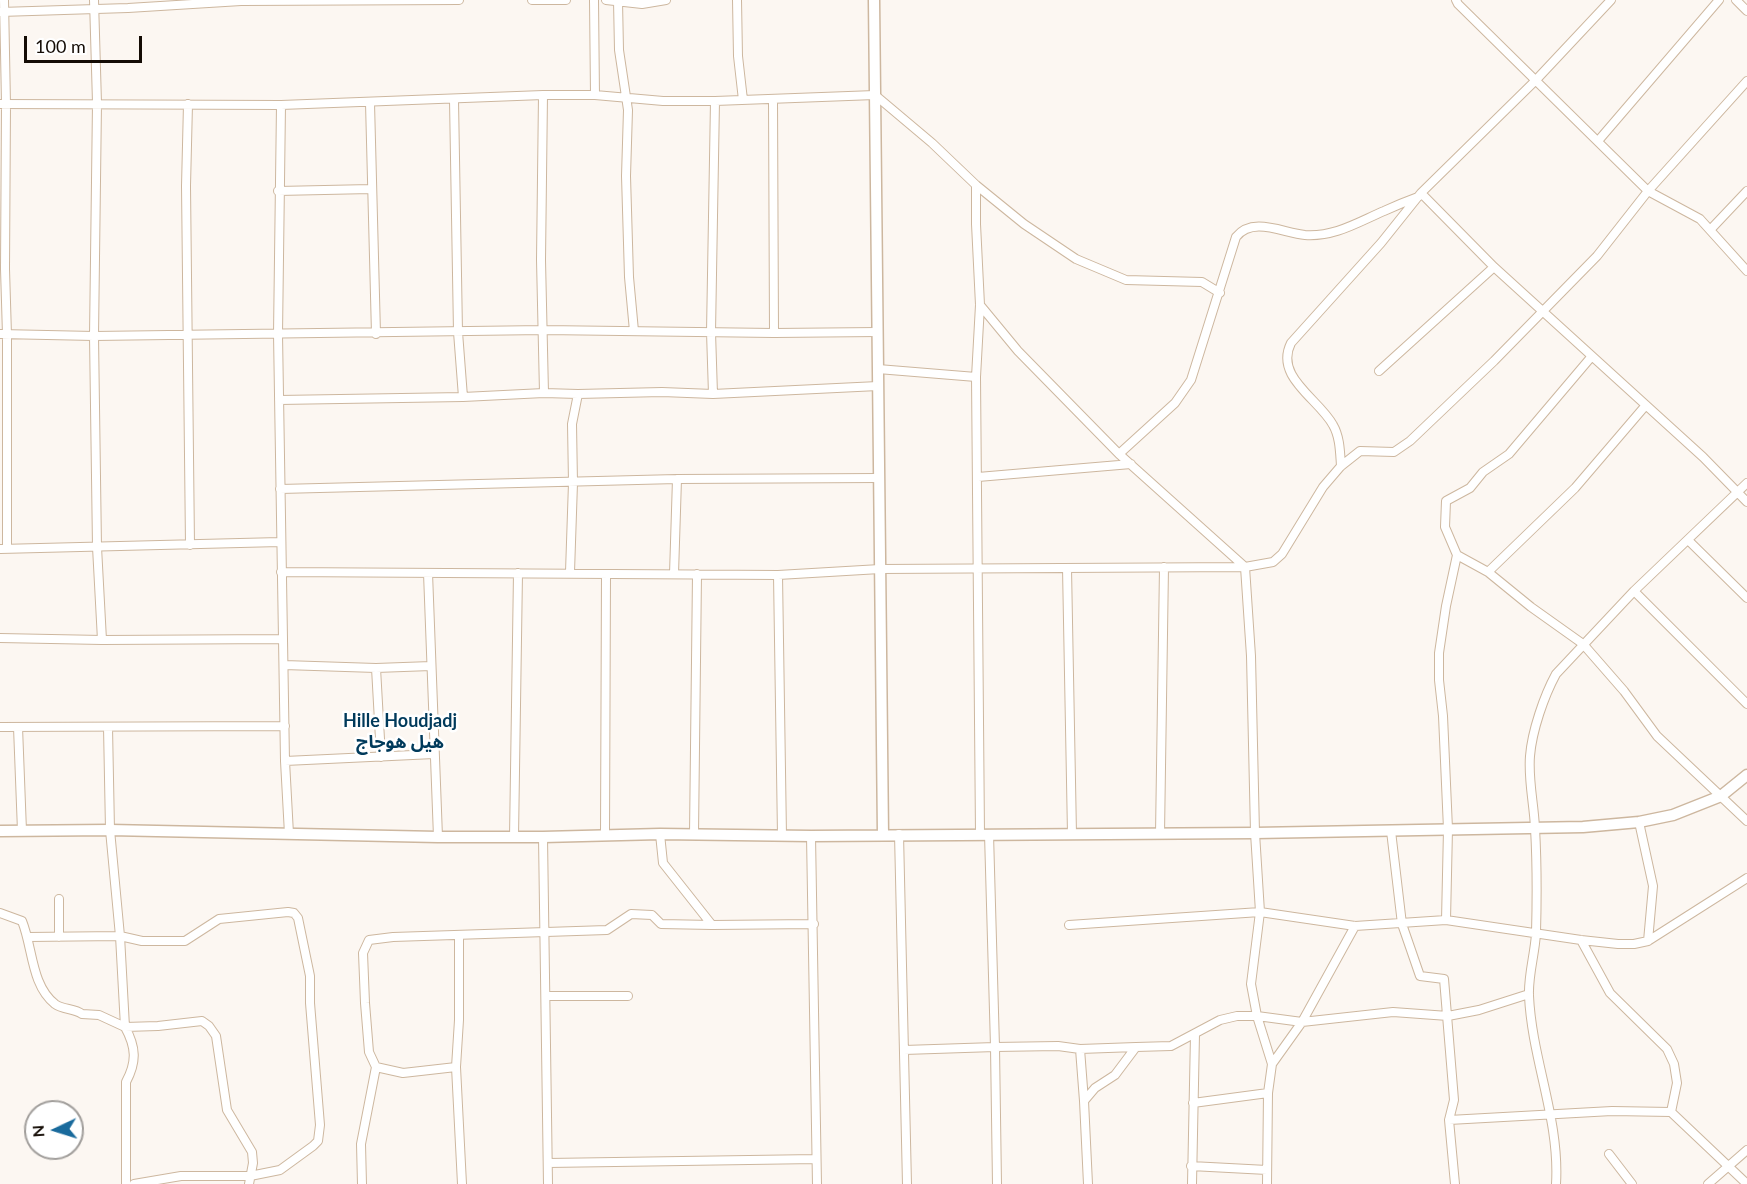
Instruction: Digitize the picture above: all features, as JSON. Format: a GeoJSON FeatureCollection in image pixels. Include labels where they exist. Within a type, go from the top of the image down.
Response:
{"type":"FeatureCollection","features":[{"type":"Feature","properties":{"kind":"street"},"geometry":{"type":"LineString","coordinates":[[4,0],[2,12],[3,548],[280,542]]}},
{"type":"Feature","properties":{"kind":"street"},"geometry":{"type":"LineString","coordinates":[[2,12],[94,4],[459,0]]}},
{"type":"Feature","properties":{"kind":"street"},"geometry":{"type":"LineString","coordinates":[[532,0],[566,0]]}},
{"type":"Feature","properties":{"kind":"street"},"geometry":{"type":"LineString","coordinates":[[594,0],[595,95]]}},
{"type":"Feature","properties":{"kind":"street"},"geometry":{"type":"LineString","coordinates":[[606,0],[642,4],[666,0]]}},
{"type":"Feature","properties":{"kind":"street"},"geometry":{"type":"LineString","coordinates":[[737,0],[738,56],[743,100]]}},
{"type":"Feature","properties":{"kind":"street"},"geometry":{"type":"LineString","coordinates":[[874,0],[883,835]]}},
{"type":"Feature","properties":{"kind":"street"},"geometry":{"type":"LineString","coordinates":[[1456,0],[1648,191],[1700,219],[1747,271]]}},
{"type":"Feature","properties":{"kind":"street"},"geometry":{"type":"LineString","coordinates":[[1341,466],[1338,436],[1332,423],[1291,374],[1287,366],[1287,351],[1291,343],[1381,243],[1420,195],[1535,81],[1611,0]]}},
{"type":"Feature","properties":{"kind":"street"},"geometry":{"type":"LineString","coordinates":[[1598,141],[1719,0]]}},
{"type":"Feature","properties":{"kind":"street"},"geometry":{"type":"LineString","coordinates":[[1736,0],[1747,11]]}},
{"type":"Feature","properties":{"kind":"street"},"geometry":{"type":"LineString","coordinates":[[618,1],[619,51],[627,110],[629,277],[634,331]]}},
{"type":"Feature","properties":{"kind":"street"},"geometry":{"type":"LineString","coordinates":[[94,4],[97,103],[94,336],[102,640]]}},
{"type":"Feature","properties":{"kind":"street"},"geometry":{"type":"LineString","coordinates":[[281,572],[778,574],[880,569],[1245,567],[1273,562],[1278,559],[1323,487],[1341,466],[1360,451],[1394,452],[1404,447],[1544,311],[1597,256],[1648,191],[1747,81]]}},
{"type":"Feature","properties":{"kind":"street"},"geometry":{"type":"LineString","coordinates":[[3,104],[281,105],[543,95],[595,95],[663,102],[773,100],[875,94],[932,143],[975,185],[1024,224],[1076,259],[1126,280],[1202,282],[1220,293]]}},
{"type":"Feature","properties":{"kind":"street"},"geometry":{"type":"LineString","coordinates":[[543,95],[544,393]]}},
{"type":"Feature","properties":{"kind":"street"},"geometry":{"type":"LineString","coordinates":[[454,100],[458,332],[463,397]]}},
{"type":"Feature","properties":{"kind":"street"},"geometry":{"type":"LineString","coordinates":[[773,100],[774,333]]}},
{"type":"Feature","properties":{"kind":"street"},"geometry":{"type":"LineString","coordinates":[[713,394],[711,332],[715,101]]}},
{"type":"Feature","properties":{"kind":"street"},"geometry":{"type":"LineString","coordinates":[[370,103],[376,334]]}},
{"type":"Feature","properties":{"kind":"street"},"geometry":{"type":"LineString","coordinates":[[188,104],[186,186],[190,545]]}},
{"type":"Feature","properties":{"kind":"street"},"geometry":{"type":"LineString","coordinates":[[281,105],[278,191],[280,542],[289,834]]}},
{"type":"Feature","properties":{"kind":"street"},"geometry":{"type":"LineString","coordinates":[[975,185],[980,305],[976,378],[979,568],[985,834],[995,1047],[997,1184]]}},
{"type":"Feature","properties":{"kind":"street"},"geometry":{"type":"LineString","coordinates":[[278,191],[371,189]]}},
{"type":"Feature","properties":{"kind":"street"},"geometry":{"type":"LineString","coordinates":[[1711,229],[1747,190]]}},
{"type":"Feature","properties":{"kind":"street"},"geometry":{"type":"LineString","coordinates":[[1420,195],[1494,267],[1703,457],[1747,501]]}},
{"type":"Feature","properties":{"kind":"street"},"geometry":{"type":"LineString","coordinates":[[1119,454],[1174,403],[1191,380],[1236,237],[1242,229],[1269,228],[1304,235],[1323,234],[1352,227],[1420,195]]}},
{"type":"Feature","properties":{"kind":"street"},"geometry":{"type":"LineString","coordinates":[[1379,371],[1494,267]]}},
{"type":"Feature","properties":{"kind":"street"},"geometry":{"type":"LineString","coordinates":[[980,305],[1018,351],[1119,454],[1245,567],[1251,656],[1255,833],[1260,912],[1251,984],[1257,1016],[1272,1064],[1268,1093],[1267,1184]]}},
{"type":"Feature","properties":{"kind":"street"},"geometry":{"type":"LineString","coordinates":[[4,335],[376,334],[544,330],[878,332]]}},
{"type":"Feature","properties":{"kind":"street"},"geometry":{"type":"LineString","coordinates":[[1446,920],[1448,830],[1439,652],[1457,555],[1445,527],[1446,501],[1470,488],[1484,472],[1509,454],[1592,356]]}},
{"type":"Feature","properties":{"kind":"street"},"geometry":{"type":"LineString","coordinates":[[878,369],[976,378]]}},
{"type":"Feature","properties":{"kind":"street"},"geometry":{"type":"LineString","coordinates":[[279,400],[463,397],[544,393],[713,394],[878,386]]}},
{"type":"Feature","properties":{"kind":"street"},"geometry":{"type":"LineString","coordinates":[[570,572],[572,424],[578,394]]}},
{"type":"Feature","properties":{"kind":"street"},"geometry":{"type":"LineString","coordinates":[[1488,572],[1575,488],[1646,405]]}},
{"type":"Feature","properties":{"kind":"street"},"geometry":{"type":"LineString","coordinates":[[978,477],[1131,465]]}},
{"type":"Feature","properties":{"kind":"street"},"geometry":{"type":"LineString","coordinates":[[280,489],[677,479],[879,478]]}},
{"type":"Feature","properties":{"kind":"street"},"geometry":{"type":"LineString","coordinates":[[674,574],[677,479]]}},
{"type":"Feature","properties":{"kind":"street"},"geometry":{"type":"LineString","coordinates":[[1556,1184],[1557,1168],[1552,1114],[1537,1051],[1529,994],[1536,934],[1535,828],[1530,754],[1534,734],[1548,689],[1556,674],[1634,591],[1747,483]]}},
{"type":"Feature","properties":{"kind":"street"},"geometry":{"type":"LineString","coordinates":[[1688,540],[1747,598]]}},
{"type":"Feature","properties":{"kind":"street"},"geometry":{"type":"LineString","coordinates":[[1457,555],[1488,572],[1531,607],[1583,644],[1624,691],[1657,736],[1747,821]]}},
{"type":"Feature","properties":{"kind":"street"},"geometry":{"type":"LineString","coordinates":[[1160,834],[1164,567]]}},
{"type":"Feature","properties":{"kind":"street"},"geometry":{"type":"LineString","coordinates":[[1067,568],[1072,834]]}},
{"type":"Feature","properties":{"kind":"street"},"geometry":{"type":"LineString","coordinates":[[428,573],[438,837]]}},
{"type":"Feature","properties":{"kind":"street"},"geometry":{"type":"LineString","coordinates":[[514,837],[518,573]]}},
{"type":"Feature","properties":{"kind":"street"},"geometry":{"type":"LineString","coordinates":[[605,836],[606,574]]}},
{"type":"Feature","properties":{"kind":"street"},"geometry":{"type":"LineString","coordinates":[[694,834],[697,574]]}},
{"type":"Feature","properties":{"kind":"street"},"geometry":{"type":"LineString","coordinates":[[778,574],[782,836]]}},
{"type":"Feature","properties":{"kind":"street"},"geometry":{"type":"LineString","coordinates":[[1634,591],[1747,704]]}},
{"type":"Feature","properties":{"kind":"street"},"geometry":{"type":"LineString","coordinates":[[0,638],[283,639]]}},
{"type":"Feature","properties":{"kind":"street"},"geometry":{"type":"LineString","coordinates":[[284,665],[376,668],[431,666]]}},
{"type":"Feature","properties":{"kind":"street"},"geometry":{"type":"LineString","coordinates":[[376,668],[381,757]]}},
{"type":"Feature","properties":{"kind":"street"},"geometry":{"type":"LineString","coordinates":[[0,727],[285,726]]}},
{"type":"Feature","properties":{"kind":"street"},"geometry":{"type":"LineString","coordinates":[[18,727],[22,831]]}},
{"type":"Feature","properties":{"kind":"street"},"geometry":{"type":"LineString","coordinates":[[108,727],[110,830],[120,936],[125,1027],[133,1040],[133,1068],[126,1082],[126,1184]]}},
{"type":"Feature","properties":{"kind":"street"},"geometry":{"type":"LineString","coordinates":[[285,761],[434,754]]}},
{"type":"Feature","properties":{"kind":"street"},"geometry":{"type":"LineString","coordinates":[[0,831],[110,830],[543,837],[660,834],[811,836],[1160,834],[1583,827],[1639,822],[1673,814],[1721,796],[1747,776]]}},
{"type":"Feature","properties":{"kind":"street"},"geometry":{"type":"LineString","coordinates":[[1639,822],[1653,886],[1648,941]]}},
{"type":"Feature","properties":{"kind":"street"},"geometry":{"type":"LineString","coordinates":[[1390,831],[1402,924],[1420,976],[1444,979],[1454,1100],[1449,1120],[1455,1184]]}},
{"type":"Feature","properties":{"kind":"street"},"geometry":{"type":"LineString","coordinates":[[660,834],[663,863],[712,925]]}},
{"type":"Feature","properties":{"kind":"street"},"geometry":{"type":"LineString","coordinates":[[899,834],[907,1184]]}},
{"type":"Feature","properties":{"kind":"street"},"geometry":{"type":"LineString","coordinates":[[811,836],[817,1184]]}},
{"type":"Feature","properties":{"kind":"street"},"geometry":{"type":"LineString","coordinates":[[543,837],[548,1184]]}},
{"type":"Feature","properties":{"kind":"street"},"geometry":{"type":"LineString","coordinates":[[1069,925],[1260,912],[1355,926],[1446,920],[1581,940],[1626,944],[1648,941],[1747,878]]}},
{"type":"Feature","properties":{"kind":"street"},"geometry":{"type":"LineString","coordinates":[[58,898],[59,936]]}},
{"type":"Feature","properties":{"kind":"street"},"geometry":{"type":"LineString","coordinates":[[28,937],[120,936],[142,941],[185,941],[219,919],[288,912],[294,913],[298,918],[310,976],[320,1134],[313,1146],[280,1170],[250,1180],[181,1176],[134,1184]]}},
{"type":"Feature","properties":{"kind":"street"},"geometry":{"type":"LineString","coordinates":[[0,913],[22,921],[42,990],[57,1006],[79,1011],[82,1014],[99,1015],[125,1027],[202,1021],[209,1026],[216,1036],[227,1110],[252,1152],[250,1180]]}},
{"type":"Feature","properties":{"kind":"street"},"geometry":{"type":"LineString","coordinates":[[362,1184],[361,1144],[376,1067],[369,1052],[365,1003],[363,953],[369,940],[393,937],[607,930],[631,914],[652,915],[661,924],[814,924]]}},
{"type":"Feature","properties":{"kind":"street"},"geometry":{"type":"LineString","coordinates":[[1272,1064],[1302,1022],[1355,926]]}},
{"type":"Feature","properties":{"kind":"street"},"geometry":{"type":"LineString","coordinates":[[459,935],[459,1020],[456,1067],[462,1184]]}},
{"type":"Feature","properties":{"kind":"street"},"geometry":{"type":"LineString","coordinates":[[1581,940],[1610,993],[1667,1049],[1674,1064],[1677,1083],[1671,1113]]}},
{"type":"Feature","properties":{"kind":"street"},"geometry":{"type":"LineString","coordinates":[[904,1050],[1171,1046],[1220,1020],[1237,1016],[1257,1016],[1302,1022],[1393,1012],[1448,1016],[1479,1010],[1529,994]]}},
{"type":"Feature","properties":{"kind":"street"},"geometry":{"type":"LineString","coordinates":[[546,996],[628,996]]}},
{"type":"Feature","properties":{"kind":"street"},"geometry":{"type":"LineString","coordinates":[[1192,1184],[1195,1034]]}},
{"type":"Feature","properties":{"kind":"street"},"geometry":{"type":"LineString","coordinates":[[1084,1101],[1095,1088],[1116,1075],[1136,1047]]}},
{"type":"Feature","properties":{"kind":"street"},"geometry":{"type":"LineString","coordinates":[[1080,1049],[1088,1184]]}},
{"type":"Feature","properties":{"kind":"street"},"geometry":{"type":"LineString","coordinates":[[376,1067],[403,1073],[456,1067]]}},
{"type":"Feature","properties":{"kind":"street"},"geometry":{"type":"LineString","coordinates":[[1193,1103],[1268,1093]]}},
{"type":"Feature","properties":{"kind":"street"},"geometry":{"type":"LineString","coordinates":[[1449,1120],[1612,1111],[1671,1113],[1747,1184]]}},
{"type":"Feature","properties":{"kind":"street"},"geometry":{"type":"LineString","coordinates":[[1707,1184],[1747,1150]]}},
{"type":"Feature","properties":{"kind":"street"},"geometry":{"type":"LineString","coordinates":[[1609,1154],[1632,1184]]}},
{"type":"Feature","properties":{"kind":"street"},"geometry":{"type":"LineString","coordinates":[[548,1163],[816,1159]]}},
{"type":"Feature","properties":{"kind":"street"},"geometry":{"type":"LineString","coordinates":[[1191,1166],[1267,1170]]}},
{"type":"Feature","properties":{"kind":"district","name":"Hille Houdjadj هيل هوجاج"},"geometry":{"type":"Point","coordinates":[400,731]}}]}
